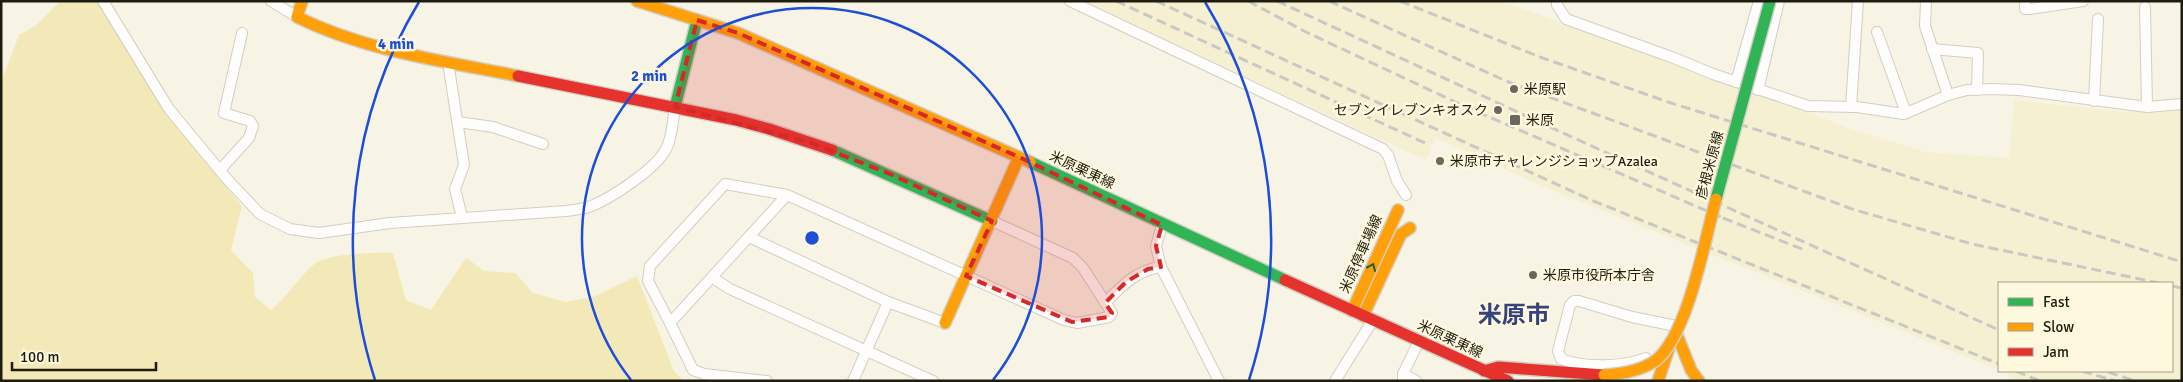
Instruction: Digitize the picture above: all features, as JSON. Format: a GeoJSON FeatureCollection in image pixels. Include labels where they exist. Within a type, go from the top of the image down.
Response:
{"type":"FeatureCollection","features":[{"type":"Feature","properties":{"kind":"main road"},"geometry":{"type":"LineString","coordinates":[[302,1],[297,18],[320,30],[351,41],[740,121],[811,143],[890,174],[992,222]]}},
{"type":"Feature","properties":{"kind":"main road","name":"米原栗東線"},"geometry":{"type":"LineString","coordinates":[[637,1],[738,33],[1019,157],[1162,225],[1419,340],[1482,376],[1508,381]]}},
{"type":"Feature","properties":{"kind":"main road","name":"彦根米原線"},"geometry":{"type":"LineString","coordinates":[[1482,376],[1498,367],[1604,375],[1628,373],[1648,366],[1664,353],[1684,314],[1770,1]]}},
{"type":"Feature","properties":{"kind":"main road"},"geometry":{"type":"LineString","coordinates":[[675,107],[697,20]]}},
{"type":"Feature","properties":{"kind":"main road"},"geometry":{"type":"LineString","coordinates":[[945,323],[992,222],[1019,157]]}},
{"type":"Feature","properties":{"kind":"main road","name":"米原停車場線"},"geometry":{"type":"LineString","coordinates":[[1362,316],[1398,210]]}},
{"type":"Feature","properties":{"kind":"main road","name":"米原停車場線"},"geometry":{"type":"LineString","coordinates":[[1362,316],[1401,234],[1410,228]]}},
{"type":"Feature","properties":{"kind":"main road"},"geometry":{"type":"LineString","coordinates":[[1658,381],[1693,273]]}},
{"type":"Feature","properties":{"kind":"main road"},"geometry":{"type":"LineString","coordinates":[[1676,330],[1691,370],[1700,381]]}},
{"type":"Feature","properties":{"kind":"street"},"geometry":{"type":"LineString","coordinates":[[103,1],[168,109],[260,214],[290,229],[319,233],[390,223],[586,208],[603,201],[658,161],[667,148],[675,107]]}},
{"type":"Feature","properties":{"kind":"street"},"geometry":{"type":"LineString","coordinates":[[271,1],[297,18]]}},
{"type":"Feature","properties":{"kind":"street"},"geometry":{"type":"LineString","coordinates":[[1070,1],[1383,149],[1388,155],[1397,181],[1406,195]]}},
{"type":"Feature","properties":{"kind":"street"},"geometry":{"type":"LineString","coordinates":[[1557,1],[1557,5],[1566,19],[1758,90],[1808,106],[1851,107],[1906,113],[1948,94],[1977,90],[2019,90],[2147,107],[2182,104]]}},
{"type":"Feature","properties":{"kind":"street"},"geometry":{"type":"LineString","coordinates":[[1736,82],[1759,1]]}},
{"type":"Feature","properties":{"kind":"street"},"geometry":{"type":"LineString","coordinates":[[1758,90],[1779,1]]}},
{"type":"Feature","properties":{"kind":"street"},"geometry":{"type":"LineString","coordinates":[[1851,107],[1858,1]]}},
{"type":"Feature","properties":{"kind":"street"},"geometry":{"type":"LineString","coordinates":[[1926,1],[1926,26],[1948,94]]}},
{"type":"Feature","properties":{"kind":"street"},"geometry":{"type":"LineString","coordinates":[[2025,1],[2025,8],[2030,9],[2083,1]]}},
{"type":"Feature","properties":{"kind":"street"},"geometry":{"type":"LineString","coordinates":[[2145,7],[2147,107]]}},
{"type":"Feature","properties":{"kind":"street"},"geometry":{"type":"LineString","coordinates":[[2094,101],[2098,19]]}},
{"type":"Feature","properties":{"kind":"street"},"geometry":{"type":"LineString","coordinates":[[1877,32],[1906,113]]}},
{"type":"Feature","properties":{"kind":"street"},"geometry":{"type":"LineString","coordinates":[[220,170],[248,138],[254,126],[250,121],[224,112],[242,33]]}},
{"type":"Feature","properties":{"kind":"street"},"geometry":{"type":"LineString","coordinates":[[1932,49],[1978,53],[1977,90]]}},
{"type":"Feature","properties":{"kind":"street"},"geometry":{"type":"LineString","coordinates":[[448,62],[464,165],[455,189],[462,217]]}},
{"type":"Feature","properties":{"kind":"street"},"geometry":{"type":"LineString","coordinates":[[458,122],[494,127],[543,144]]}},
{"type":"Feature","properties":{"kind":"street"},"geometry":{"type":"LineString","coordinates":[[767,381],[704,374],[694,370],[648,281],[650,266],[724,184],[787,195],[1072,322],[1109,317],[1112,313],[1083,268],[1073,258],[992,222]]}},
{"type":"Feature","properties":{"kind":"street"},"geometry":{"type":"LineString","coordinates":[[670,323],[787,195]]}},
{"type":"Feature","properties":{"kind":"street"},"geometry":{"type":"LineString","coordinates":[[1162,225],[1156,246],[1160,267],[1218,381]]}},
{"type":"Feature","properties":{"kind":"street"},"geometry":{"type":"LineString","coordinates":[[749,237],[888,302],[945,323]]}},
{"type":"Feature","properties":{"kind":"street"},"geometry":{"type":"LineString","coordinates":[[1105,303],[1134,276],[1148,269],[1160,267]]}},
{"type":"Feature","properties":{"kind":"street"},"geometry":{"type":"LineString","coordinates":[[713,278],[730,288],[933,381]]}},
{"type":"Feature","properties":{"kind":"street"},"geometry":{"type":"LineString","coordinates":[[1670,347],[1634,363],[1610,366],[1567,361],[1558,356],[1567,315],[1574,301],[1647,320],[1676,330]]}},
{"type":"Feature","properties":{"kind":"street"},"geometry":{"type":"LineString","coordinates":[[853,381],[888,302]]}},
{"type":"Feature","properties":{"kind":"street"},"geometry":{"type":"LineString","coordinates":[[1334,381],[1362,316]]}},
{"type":"Feature","properties":{"kind":"street"},"geometry":{"type":"LineString","coordinates":[[1416,381],[1403,378],[1419,340]]}},
{"type":"Feature","properties":{"kind":"highlighted area"},"geometry":{"type":"Polygon","coordinates":[[[697,20],[738,33],[1019,157],[1162,225],[1156,246],[1161,267],[1148,269],[1126,282],[1105,303],[1112,313],[1109,317],[1072,322],[966,276],[992,221],[890,174],[811,143],[675,107],[697,20]]]}},
{"type":"Feature","properties":{"kind":"shaded area"},"geometry":{"type":"Polygon","coordinates":[[[60,1],[98,1],[166,114],[242,206],[231,250],[253,273],[255,297],[271,310],[313,265],[329,258],[352,254],[393,253],[406,300],[431,310],[466,258],[484,271],[515,273],[533,293],[566,302],[595,296],[637,276],[674,371],[684,381],[1,381],[1,82],[19,35],[38,24],[60,1]]]}},
{"type":"Feature","properties":{"kind":"shaded area"},"geometry":{"type":"Polygon","coordinates":[[[1077,1],[1502,1],[1849,128],[1925,152],[2009,158],[2014,100],[2125,112],[2182,108],[2182,381],[2021,381],[2003,372],[2173,372],[2173,282],[1998,282],[1998,370],[1544,187],[1436,138],[1426,160],[1077,1]]]}},
{"type":"Feature","properties":{"kind":"railway"},"geometry":{"type":"LineString","coordinates":[[1116,1],[1425,143]]}},
{"type":"Feature","properties":{"kind":"railway"},"geometry":{"type":"LineString","coordinates":[[1156,1],[1591,200],[1998,364]]}},
{"type":"Feature","properties":{"kind":"railway"},"geometry":{"type":"LineString","coordinates":[[1248,1],[1306,32],[1466,107],[1721,217]]}},
{"type":"Feature","properties":{"kind":"railway"},"geometry":{"type":"LineString","coordinates":[[1277,1],[1587,144],[1998,330]]}},
{"type":"Feature","properties":{"kind":"railway"},"geometry":{"type":"LineString","coordinates":[[1329,1],[1506,81],[1852,209],[1972,244],[2154,282]]}},
{"type":"Feature","properties":{"kind":"railway"},"geometry":{"type":"LineString","coordinates":[[1400,1],[1540,57],[1671,103],[2182,262]]}},
{"type":"Feature","properties":{"kind":"railway"},"geometry":{"type":"LineString","coordinates":[[1723,218],[1807,251]]}},
{"type":"Feature","properties":{"kind":"railway"},"geometry":{"type":"LineString","coordinates":[[2173,286],[2182,288]]}},
{"type":"Feature","properties":{"kind":"railway"},"geometry":{"type":"LineString","coordinates":[[2018,372],[2040,381]]}},
{"type":"Feature","properties":{"kind":"railway"},"geometry":{"type":"LineString","coordinates":[[2085,372],[2115,381]]}},
{"type":"Feature","properties":{"kind":"railway"},"geometry":{"type":"LineString","coordinates":[[2108,372],[2135,381]]}},
{"type":"Feature","properties":{"kind":"traffic: fast"},"geometry":{"type":"LineString","coordinates":[[1716,199],[1770,1]]}},
{"type":"Feature","properties":{"kind":"traffic: fast"},"geometry":{"type":"LineString","coordinates":[[675,107],[697,20]]}},
{"type":"Feature","properties":{"kind":"traffic: fast"},"geometry":{"type":"LineString","coordinates":[[832,150],[992,221]]}},
{"type":"Feature","properties":{"kind":"traffic: fast"},"geometry":{"type":"LineString","coordinates":[[1030,162],[1285,280]]}},
{"type":"Feature","properties":{"kind":"traffic: slow"},"geometry":{"type":"LineString","coordinates":[[302,1],[297,17],[323,29],[405,54],[518,76]]}},
{"type":"Feature","properties":{"kind":"traffic: slow"},"geometry":{"type":"LineString","coordinates":[[637,1],[738,33],[1030,162]]}},
{"type":"Feature","properties":{"kind":"traffic: slow"},"geometry":{"type":"LineString","coordinates":[[945,323],[1019,157]]}},
{"type":"Feature","properties":{"kind":"traffic: slow"},"geometry":{"type":"LineString","coordinates":[[1604,375],[1637,370],[1655,361],[1667,349],[1677,331],[1694,286],[1716,199]]}},
{"type":"Feature","properties":{"kind":"traffic: slow"},"geometry":{"type":"LineString","coordinates":[[1352,311],[1398,210]]}},
{"type":"Feature","properties":{"kind":"traffic: slow"},"geometry":{"type":"LineString","coordinates":[[1363,316],[1401,234],[1410,228]]}},
{"type":"Feature","properties":{"kind":"traffic: slow"},"geometry":{"type":"LineString","coordinates":[[1677,335],[1691,370],[1699,381]]}},
{"type":"Feature","properties":{"kind":"traffic: slow"},"geometry":{"type":"LineString","coordinates":[[1658,381],[1671,342]]}},
{"type":"Feature","properties":{"kind":"traffic: jam"},"geometry":{"type":"LineString","coordinates":[[518,76],[736,120],[832,150]]}},
{"type":"Feature","properties":{"kind":"traffic: jam"},"geometry":{"type":"LineString","coordinates":[[1285,280],[1508,381]]}},
{"type":"Feature","properties":{"kind":"traffic: jam"},"geometry":{"type":"LineString","coordinates":[[1484,371],[1498,367],[1604,375]]}},
{"type":"Feature","properties":{"kind":"place","name":"米原駅"},"geometry":{"type":"Point","coordinates":[1514,89]}},
{"type":"Feature","properties":{"kind":"place","name":"セブンイレブンキオスク"},"geometry":{"type":"Point","coordinates":[1498,110]}},
{"type":"Feature","properties":{"kind":"place","name":"米原"},"geometry":{"type":"Point","coordinates":[1515,120]}},
{"type":"Feature","properties":{"kind":"place","name":"米原市チャレンジショップAzalea"},"geometry":{"type":"Point","coordinates":[1440,161]}},
{"type":"Feature","properties":{"kind":"place","name":"米原市役所本庁舎"},"geometry":{"type":"Point","coordinates":[1533,275]}},
{"type":"Feature","properties":{"kind":"district","name":"米原市"},"geometry":{"type":"Point","coordinates":[1514,315]}}]}
